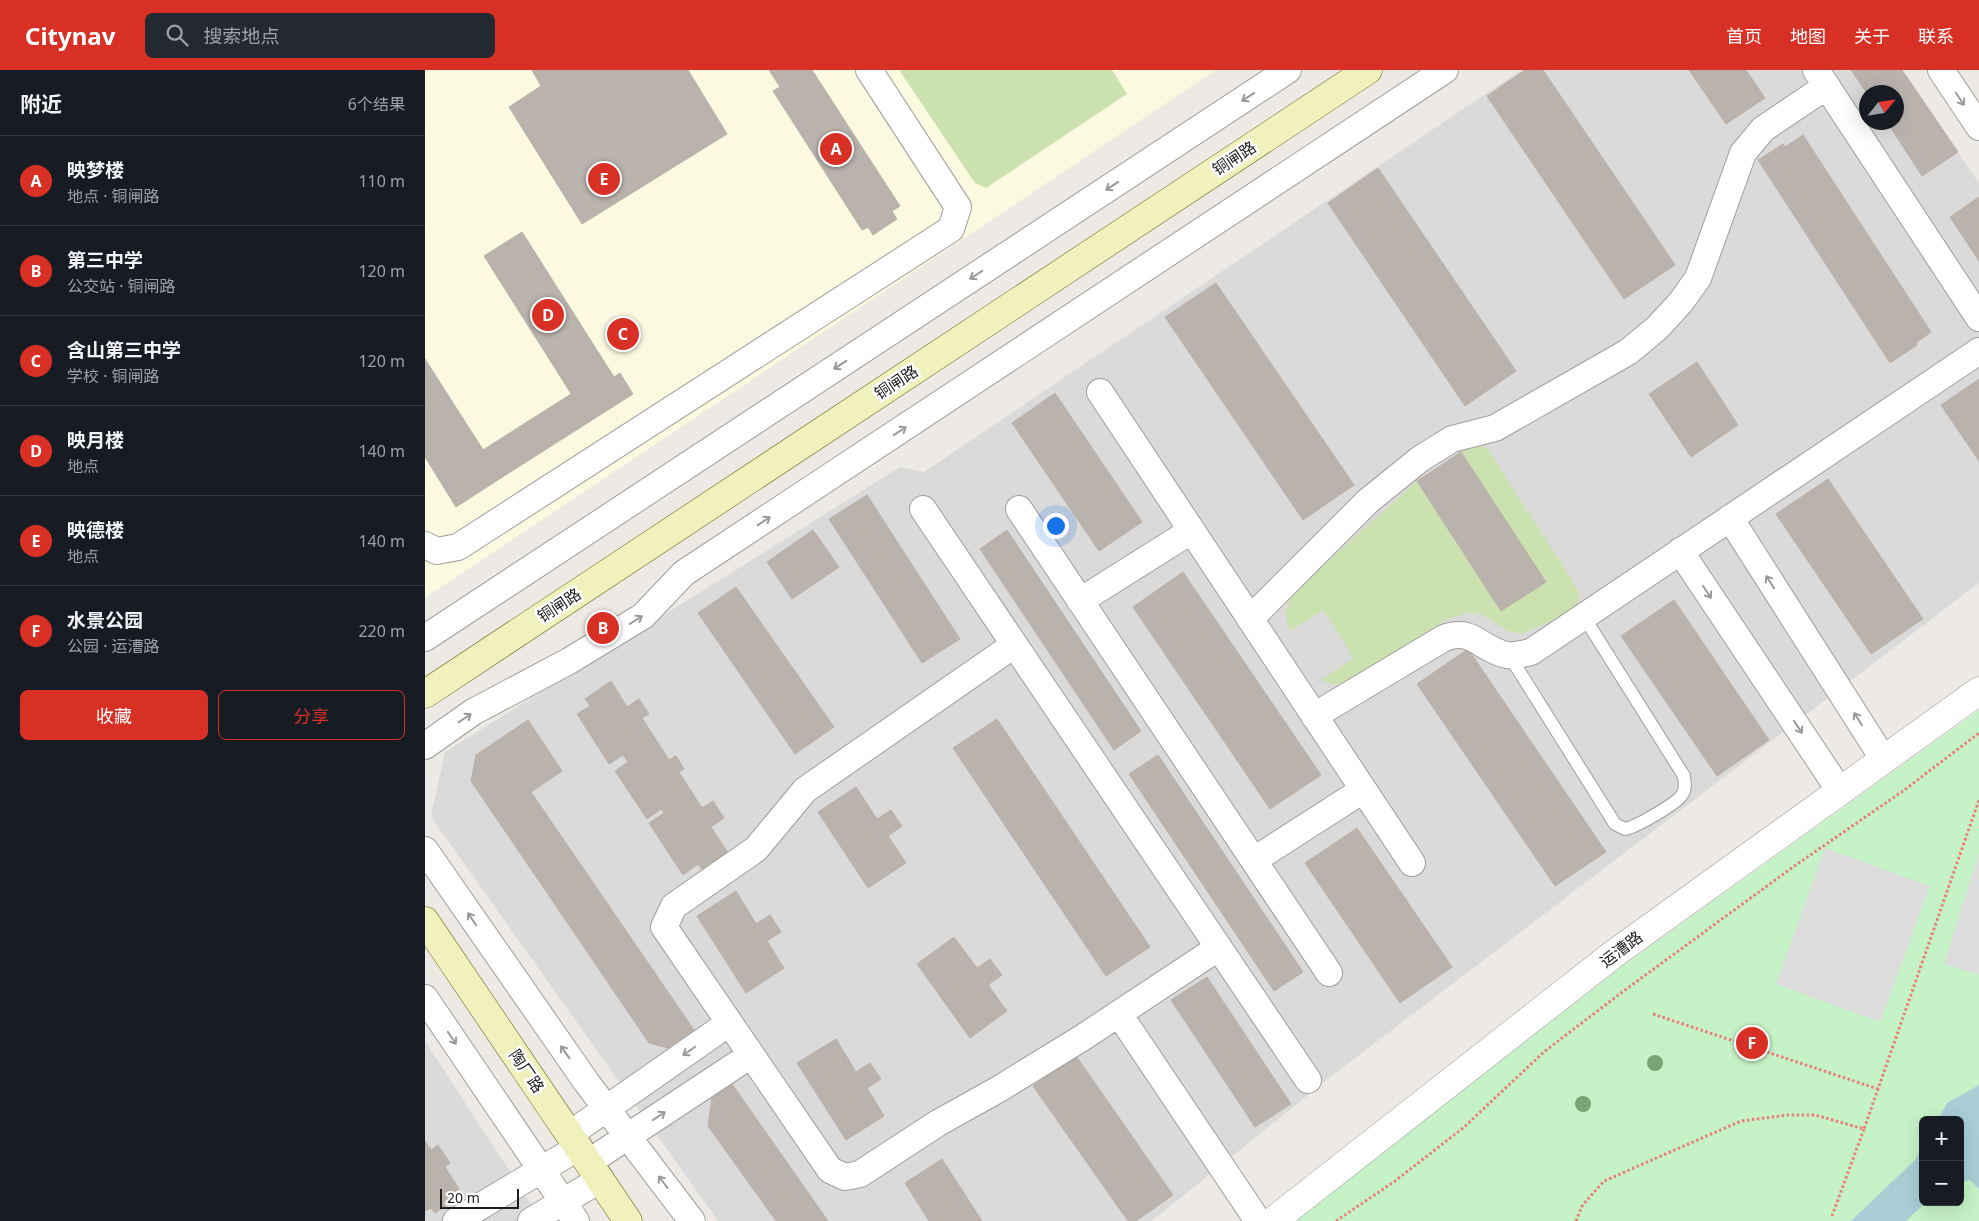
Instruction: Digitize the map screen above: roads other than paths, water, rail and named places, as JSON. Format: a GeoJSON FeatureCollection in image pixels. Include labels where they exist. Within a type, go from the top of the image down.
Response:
{"type":"FeatureCollection","features":[{"type":"Feature","properties":{"kind":"main road","name":"铜闸路"},"geometry":{"type":"LineString","coordinates":[[425,694],[1368,70]]}},
{"type":"Feature","properties":{"kind":"main road","name":"陶厂路"},"geometry":{"type":"LineString","coordinates":[[425,921],[628,1221]]}},
{"type":"Feature","properties":{"kind":"street"},"geometry":{"type":"LineString","coordinates":[[425,545],[437,551],[458,547],[951,228],[959,207],[869,70]]}},
{"type":"Feature","properties":{"kind":"street"},"geometry":{"type":"LineString","coordinates":[[425,638],[1288,70]]}},
{"type":"Feature","properties":{"kind":"street"},"geometry":{"type":"LineString","coordinates":[[425,746],[473,712],[569,661],[643,616],[685,573],[1445,70]]}},
{"type":"Feature","properties":{"kind":"street"},"geometry":{"type":"LineString","coordinates":[[1941,70],[1979,127]]}},
{"type":"Feature","properties":{"kind":"street"},"geometry":{"type":"LineString","coordinates":[[1249,619],[1368,501],[1420,459],[1453,438],[1495,428],[1628,352],[1657,328],[1681,302],[1698,278],[1743,153],[1763,129],[1821,78],[1979,318]]}},
{"type":"Feature","properties":{"kind":"street"},"geometry":{"type":"LineString","coordinates":[[1314,716],[1444,638],[1455,634],[1470,636],[1484,645],[1509,655],[1531,652],[1979,351]]}},
{"type":"Feature","properties":{"kind":"street"},"geometry":{"type":"LineString","coordinates":[[1099,392],[1412,863]]}},
{"type":"Feature","properties":{"kind":"street"},"geometry":{"type":"LineString","coordinates":[[923,509],[1308,1080]]}},
{"type":"Feature","properties":{"kind":"street"},"geometry":{"type":"LineString","coordinates":[[1019,509],[1329,973]]}},
{"type":"Feature","properties":{"kind":"street"},"geometry":{"type":"LineString","coordinates":[[1730,518],[1884,760]]}},
{"type":"Feature","properties":{"kind":"street"},"geometry":{"type":"LineString","coordinates":[[1080,601],[1191,531]]}},
{"type":"Feature","properties":{"kind":"street"},"geometry":{"type":"LineString","coordinates":[[1680,551],[1841,791]]}},
{"type":"Feature","properties":{"kind":"street"},"geometry":{"type":"LineString","coordinates":[[1014,645],[805,790],[756,849],[674,906],[664,927],[831,1170],[845,1176],[860,1174],[938,1123],[999,1089],[1119,1014],[1218,948]]}},
{"type":"Feature","properties":{"kind":"street","name":"运漕路"},"geometry":{"type":"LineString","coordinates":[[1273,1221],[1615,952],[1979,691]]}},
{"type":"Feature","properties":{"kind":"street"},"geometry":{"type":"LineString","coordinates":[[1254,860],[1363,790]]}},
{"type":"Feature","properties":{"kind":"street"},"geometry":{"type":"LineString","coordinates":[[425,850],[501,962],[606,1108],[692,1221]]}},
{"type":"Feature","properties":{"kind":"street"},"geometry":{"type":"LineString","coordinates":[[425,998],[569,1211]]}},
{"type":"Feature","properties":{"kind":"street"},"geometry":{"type":"LineString","coordinates":[[1119,1014],[1257,1221]]}},
{"type":"Feature","properties":{"kind":"street"},"geometry":{"type":"LineString","coordinates":[[569,1211],[585,1155],[606,1108],[729,1023]]}},
{"type":"Feature","properties":{"kind":"street"},"geometry":{"type":"LineString","coordinates":[[456,1221],[541,1170],[585,1155],[628,1137],[751,1054]]}},
{"type":"Feature","properties":{"kind":"street"},"geometry":{"type":"LineString","coordinates":[[531,1221],[569,1211]]}},
{"type":"Feature","properties":{"kind":"lane"},"geometry":{"type":"LineString","coordinates":[[1509,655],[1615,824],[1625,830],[1635,827],[1681,797],[1686,787],[1684,776],[1584,617]]}},
{"type":"Feature","properties":{"kind":"water"},"geometry":{"type":"Polygon","coordinates":[[[1979,1085],[1979,1189],[1970,1180],[1964,1181],[1964,1116],[1940,1116],[1947,1103],[1979,1085]]]}},
{"type":"Feature","properties":{"kind":"water"},"geometry":{"type":"Polygon","coordinates":[[[1919,1154],[1919,1206],[1922,1206],[1906,1221],[1851,1221],[1915,1160],[1919,1154]]]}},
{"type":"Feature","properties":{"kind":"place","name":"映梦楼"},"geometry":{"type":"Point","coordinates":[836,149]}},
{"type":"Feature","properties":{"kind":"place","name":"映德楼"},"geometry":{"type":"Point","coordinates":[604,179]}},
{"type":"Feature","properties":{"kind":"place","name":"映月楼"},"geometry":{"type":"Point","coordinates":[548,315]}},
{"type":"Feature","properties":{"kind":"place","name":"含山第三中学"},"geometry":{"type":"Point","coordinates":[623,334]}},
{"type":"Feature","properties":{"kind":"place","name":"第三中学"},"geometry":{"type":"Point","coordinates":[603,628]}},
{"type":"Feature","properties":{"kind":"place","name":"水景公园"},"geometry":{"type":"Point","coordinates":[1752,1043]}}]}
